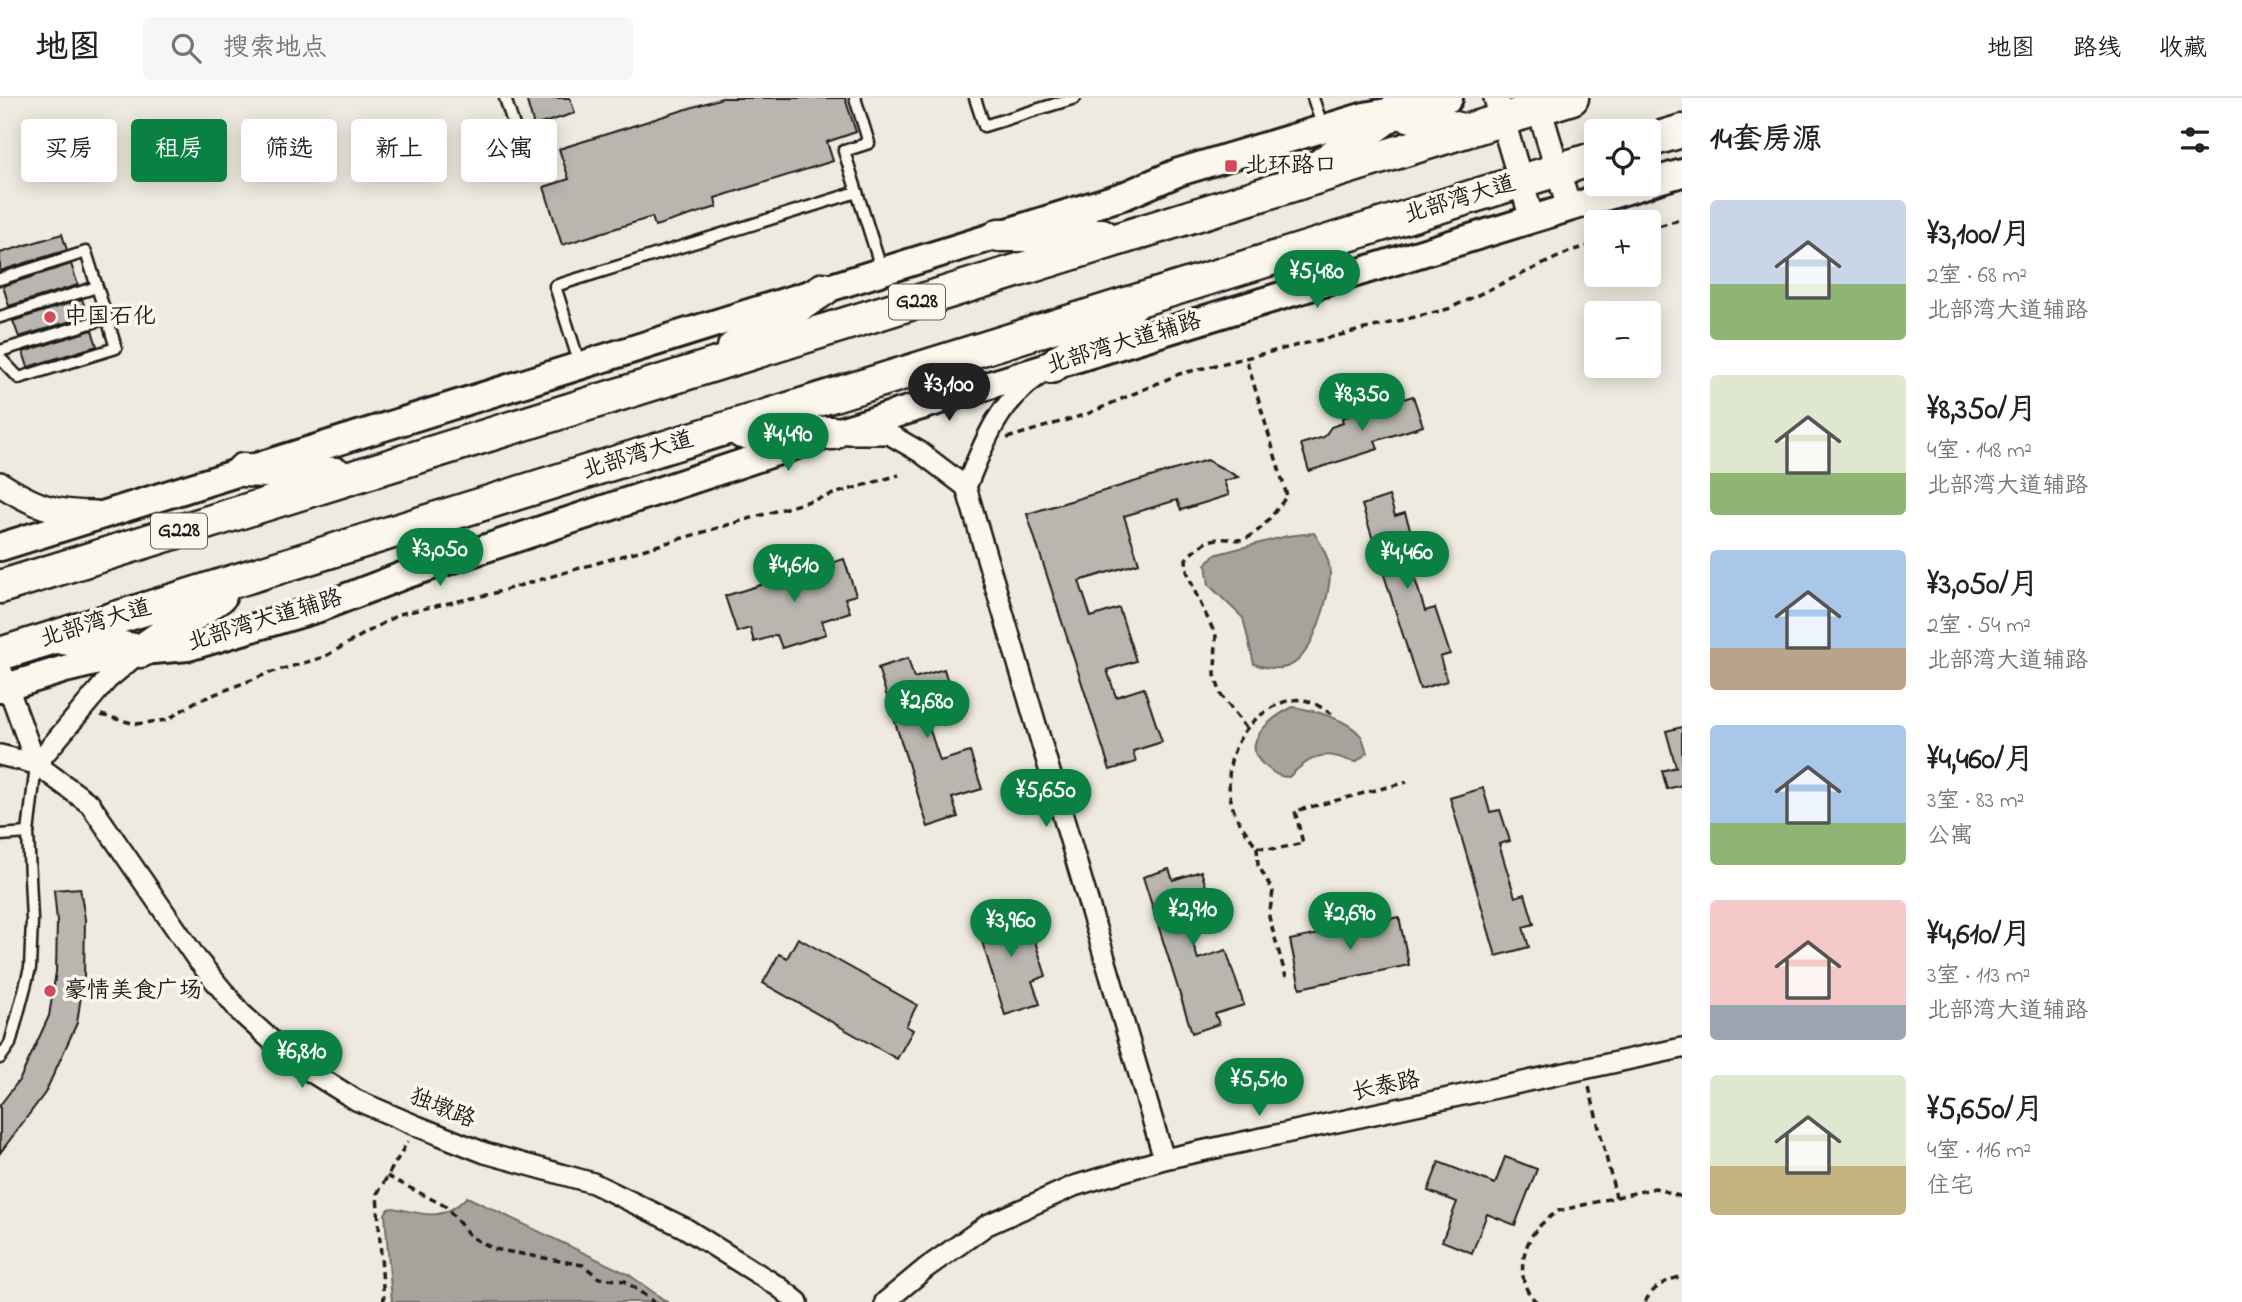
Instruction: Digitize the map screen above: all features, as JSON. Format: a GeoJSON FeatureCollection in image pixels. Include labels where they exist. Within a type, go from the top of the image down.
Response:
{"type":"FeatureCollection","features":[{"type":"Feature","properties":{"kind":"highway","name":"G228"},"geometry":{"type":"LineString","coordinates":[[0,587],[1465,131],[1500,109],[1572,98]]}},
{"type":"Feature","properties":{"kind":"highway"},"geometry":{"type":"LineString","coordinates":[[1295,184],[1402,104],[1465,131]]}},
{"type":"Feature","properties":{"kind":"highway"},"geometry":{"type":"LineString","coordinates":[[1661,137],[1682,131]]}},
{"type":"Feature","properties":{"kind":"highway","name":"北部湾大道"},"geometry":{"type":"LineString","coordinates":[[0,654],[1584,161]]}},
{"type":"Feature","properties":{"kind":"highway"},"geometry":{"type":"LineString","coordinates":[[999,235],[1131,235]]}},
{"type":"Feature","properties":{"kind":"highway"},"geometry":{"type":"LineString","coordinates":[[703,368],[824,289]]}},
{"type":"Feature","properties":{"kind":"highway"},"geometry":{"type":"LineString","coordinates":[[1051,367],[1153,295]]}},
{"type":"Feature","properties":{"kind":"highway"},"geometry":{"type":"LineString","coordinates":[[713,432],[833,433]]}},
{"type":"Feature","properties":{"kind":"highway"},"geometry":{"type":"LineString","coordinates":[[243,470],[358,475]]}},
{"type":"Feature","properties":{"kind":"highway"},"geometry":{"type":"LineString","coordinates":[[55,637],[141,651],[246,577]]}},
{"type":"Feature","properties":{"kind":"main road"},"geometry":{"type":"LineString","coordinates":[[0,547],[1126,195],[1179,172],[1402,104],[1449,98]]}},
{"type":"Feature","properties":{"kind":"main road","name":"北部湾大道辅路"},"geometry":{"type":"LineString","coordinates":[[1661,179],[1682,173]]}},
{"type":"Feature","properties":{"kind":"main road","name":"北部湾大道辅路"},"geometry":{"type":"LineString","coordinates":[[2,680],[141,651],[188,647],[316,609],[402,576],[833,433],[1607,196]]}},
{"type":"Feature","properties":{"kind":"street"},"geometry":{"type":"LineString","coordinates":[[1538,103],[1569,208]]}},
{"type":"Feature","properties":{"kind":"street"},"geometry":{"type":"LineString","coordinates":[[1500,109],[1532,219]]}},
{"type":"Feature","properties":{"kind":"street"},"geometry":{"type":"LineString","coordinates":[[966,487],[988,432],[1018,389],[1051,367]]}},
{"type":"Feature","properties":{"kind":"street"},"geometry":{"type":"LineString","coordinates":[[833,433],[890,434],[920,452],[966,487],[1164,1159]]}},
{"type":"Feature","properties":{"kind":"street"},"geometry":{"type":"LineString","coordinates":[[0,484],[28,502],[63,513],[109,513]]}},
{"type":"Feature","properties":{"kind":"street"},"geometry":{"type":"LineString","coordinates":[[36,764],[107,680],[141,651]]}},
{"type":"Feature","properties":{"kind":"street"},"geometry":{"type":"LineString","coordinates":[[2,680],[36,764]]}},
{"type":"Feature","properties":{"kind":"street"},"geometry":{"type":"LineString","coordinates":[[0,755],[36,764]]}},
{"type":"Feature","properties":{"kind":"street","name":"独墩路"},"geometry":{"type":"LineString","coordinates":[[36,764],[90,804],[196,958],[241,1013],[298,1064],[356,1100],[417,1126],[485,1153],[593,1184],[685,1228],[779,1287],[798,1302]]}},
{"type":"Feature","properties":{"kind":"street","name":"长泰路"},"geometry":{"type":"LineString","coordinates":[[885,1302],[926,1268],[987,1225],[1074,1186],[1164,1159],[1682,1048]]}},
{"type":"Feature","properties":{"kind":"lane"},"geometry":{"type":"LineString","coordinates":[[505,98],[512,119]]}},
{"type":"Feature","properties":{"kind":"lane"},"geometry":{"type":"LineString","coordinates":[[855,98],[869,144],[844,151],[882,271]]}},
{"type":"Feature","properties":{"kind":"lane"},"geometry":{"type":"LineString","coordinates":[[975,98],[984,126],[1075,98]]}},
{"type":"Feature","properties":{"kind":"lane"},"geometry":{"type":"LineString","coordinates":[[1313,98],[1323,129]]}},
{"type":"Feature","properties":{"kind":"lane"},"geometry":{"type":"LineString","coordinates":[[580,365],[555,286],[857,192]]}},
{"type":"Feature","properties":{"kind":"lane"},"geometry":{"type":"LineString","coordinates":[[0,279],[86,252],[116,348],[19,378],[0,358]]}},
{"type":"Feature","properties":{"kind":"lane"},"geometry":{"type":"LineString","coordinates":[[0,317],[97,287]]}},
{"type":"Feature","properties":{"kind":"lane"},"geometry":{"type":"LineString","coordinates":[[0,351],[107,318]]}},
{"type":"Feature","properties":{"kind":"lane"},"geometry":{"type":"LineString","coordinates":[[0,1058],[10,1044],[30,968],[32,920],[28,833],[36,764]]}},
{"type":"Feature","properties":{"kind":"lane"},"geometry":{"type":"LineString","coordinates":[[0,835],[28,833]]}},
{"type":"Feature","properties":{"kind":"path"},"geometry":{"type":"LineString","coordinates":[[1661,225],[1682,219]]}},
{"type":"Feature","properties":{"kind":"path"},"geometry":{"type":"LineString","coordinates":[[1005,438],[1087,414],[1179,374],[1448,309],[1584,247]]}},
{"type":"Feature","properties":{"kind":"path"},"geometry":{"type":"LineString","coordinates":[[1246,358],[1287,496],[1261,528],[1242,540],[1226,538],[1209,541],[1198,546],[1186,559],[1187,571],[1216,636],[1215,675],[1221,695],[1246,727]]}},
{"type":"Feature","properties":{"kind":"path"},"geometry":{"type":"LineString","coordinates":[[99,714],[136,724],[167,720],[195,702],[269,673],[324,657],[399,614],[491,594],[899,475]]}},
{"type":"Feature","properties":{"kind":"path"},"geometry":{"type":"LineString","coordinates":[[1286,976],[1269,917],[1273,891],[1258,864],[1257,847],[1233,807],[1229,772],[1236,744],[1246,727],[1269,709],[1288,699],[1308,701],[1332,714]]}},
{"type":"Feature","properties":{"kind":"path"},"geometry":{"type":"LineString","coordinates":[[1257,847],[1276,849],[1303,843],[1295,811],[1407,782]]}},
{"type":"Feature","properties":{"kind":"path"},"geometry":{"type":"LineString","coordinates":[[1585,1069],[1616,1198]]}},
{"type":"Feature","properties":{"kind":"path"},"geometry":{"type":"LineString","coordinates":[[384,1302],[377,1194],[417,1126]]}},
{"type":"Feature","properties":{"kind":"path"},"geometry":{"type":"LineString","coordinates":[[387,1176],[445,1206],[471,1237],[494,1249],[578,1263],[599,1278],[625,1282],[654,1302]]}},
{"type":"Feature","properties":{"kind":"path"},"geometry":{"type":"LineString","coordinates":[[1536,1302],[1523,1281],[1523,1260],[1530,1237],[1558,1211],[1655,1188],[1682,1197]]}},
{"type":"Feature","properties":{"kind":"path"},"geometry":{"type":"LineString","coordinates":[[1645,1302],[1651,1292],[1661,1284],[1682,1276]]}},
{"type":"Feature","properties":{"kind":"shaded area"},"geometry":{"type":"Polygon","coordinates":[[[1314,533],[1327,557],[1330,573],[1327,596],[1313,638],[1299,659],[1291,665],[1273,668],[1254,664],[1243,618],[1209,585],[1206,564],[1214,555],[1287,536],[1314,533]]]}},
{"type":"Feature","properties":{"kind":"shaded area"},"geometry":{"type":"Polygon","coordinates":[[[1293,707],[1320,713],[1348,725],[1361,736],[1367,753],[1356,762],[1334,756],[1321,756],[1303,764],[1289,777],[1275,774],[1257,757],[1256,740],[1268,724],[1293,707]]]}},
{"type":"Feature","properties":{"kind":"shaded area"},"geometry":{"type":"Polygon","coordinates":[[[467,1197],[628,1274],[667,1302],[392,1302],[385,1214],[388,1209],[424,1214],[441,1213],[449,1211],[467,1197]]]}},
{"type":"Feature","properties":{"kind":"building"},"geometry":{"type":"Polygon","coordinates":[[[526,98],[570,98],[575,113],[556,119],[532,119],[526,98]]]}},
{"type":"Feature","properties":{"kind":"building"},"geometry":{"type":"Polygon","coordinates":[[[722,98],[845,98],[856,132],[827,142],[833,161],[715,198],[717,207],[655,226],[652,217],[562,245],[544,187],[569,179],[559,149],[722,98]]]}},
{"type":"Feature","properties":{"kind":"building"},"geometry":{"type":"Polygon","coordinates":[[[62,234],[67,250],[0,271],[0,253],[62,234]]]}},
{"type":"Feature","properties":{"kind":"building"},"geometry":{"type":"Polygon","coordinates":[[[71,264],[78,285],[9,306],[3,286],[71,264]]]}},
{"type":"Feature","properties":{"kind":"building"},"geometry":{"type":"Polygon","coordinates":[[[82,299],[88,316],[19,337],[13,321],[82,299]]]}},
{"type":"Feature","properties":{"kind":"building"},"geometry":{"type":"Polygon","coordinates":[[[92,330],[97,346],[28,367],[23,352],[92,330]]]}},
{"type":"Feature","properties":{"kind":"building"},"geometry":{"type":"Polygon","coordinates":[[[1413,396],[1423,426],[1375,441],[1378,449],[1309,471],[1301,444],[1324,437],[1331,427],[1343,423],[1342,418],[1413,396]]]}},
{"type":"Feature","properties":{"kind":"building"},"geometry":{"type":"Polygon","coordinates":[[[1207,460],[1238,477],[1224,481],[1229,495],[1181,510],[1177,500],[1124,516],[1139,563],[1079,581],[1091,617],[1119,608],[1136,661],[1107,670],[1116,697],[1144,688],[1162,742],[1133,751],[1136,762],[1110,770],[1027,514],[1207,460]]]}},
{"type":"Feature","properties":{"kind":"building"},"geometry":{"type":"Polygon","coordinates":[[[1389,496],[1395,516],[1405,513],[1421,563],[1411,566],[1425,611],[1435,608],[1450,654],[1440,657],[1447,681],[1420,689],[1362,505],[1389,496]]]}},
{"type":"Feature","properties":{"kind":"building"},"geometry":{"type":"Polygon","coordinates":[[[844,559],[856,595],[845,598],[850,612],[822,621],[826,634],[782,648],[777,635],[754,642],[750,628],[737,632],[725,596],[844,559]]]}},
{"type":"Feature","properties":{"kind":"building"},"geometry":{"type":"Polygon","coordinates":[[[908,658],[914,678],[944,669],[955,706],[925,715],[940,761],[970,752],[982,789],[952,798],[958,817],[928,827],[878,668],[908,658]]]}},
{"type":"Feature","properties":{"kind":"building"},"geometry":{"type":"Polygon","coordinates":[[[1682,727],[1682,785],[1667,789],[1662,771],[1676,767],[1666,731],[1682,727]]]}},
{"type":"Feature","properties":{"kind":"building"},"geometry":{"type":"Polygon","coordinates":[[[1483,788],[1490,812],[1500,810],[1510,841],[1499,844],[1515,897],[1525,894],[1534,924],[1523,927],[1529,947],[1496,956],[1450,798],[1483,788]]]}},
{"type":"Feature","properties":{"kind":"building"},"geometry":{"type":"Polygon","coordinates":[[[1169,869],[1173,880],[1201,871],[1218,923],[1189,932],[1198,959],[1226,950],[1244,1005],[1215,1014],[1219,1024],[1192,1033],[1143,877],[1169,869]]]}},
{"type":"Feature","properties":{"kind":"building"},"geometry":{"type":"Polygon","coordinates":[[[80,888],[85,919],[84,976],[77,1023],[45,1093],[0,1153],[0,1105],[20,1079],[49,1016],[56,972],[57,921],[54,890],[80,888]]]}},
{"type":"Feature","properties":{"kind":"building"},"geometry":{"type":"Polygon","coordinates":[[[1009,905],[1017,933],[1031,929],[1046,976],[1032,981],[1040,1004],[1005,1015],[974,916],[1009,905]]]}},
{"type":"Feature","properties":{"kind":"building"},"geometry":{"type":"Polygon","coordinates":[[[1399,917],[1409,965],[1300,988],[1290,940],[1399,917]]]}},
{"type":"Feature","properties":{"kind":"building"},"geometry":{"type":"Polygon","coordinates":[[[798,938],[917,1005],[906,1026],[913,1030],[897,1059],[763,983],[779,954],[787,958],[798,938]]]}},
{"type":"Feature","properties":{"kind":"building"},"geometry":{"type":"Polygon","coordinates":[[[1505,1157],[1537,1169],[1515,1225],[1487,1214],[1472,1253],[1442,1241],[1457,1202],[1428,1191],[1439,1162],[1495,1184],[1505,1157]]]}},
{"type":"Feature","properties":{"kind":"place","name":"北环路口"},"geometry":{"type":"Point","coordinates":[1231,166]}},
{"type":"Feature","properties":{"kind":"place","name":"中国石化"},"geometry":{"type":"Point","coordinates":[50,317]}},
{"type":"Feature","properties":{"kind":"place","name":"豪情美食广场"},"geometry":{"type":"Point","coordinates":[50,991]}}]}
